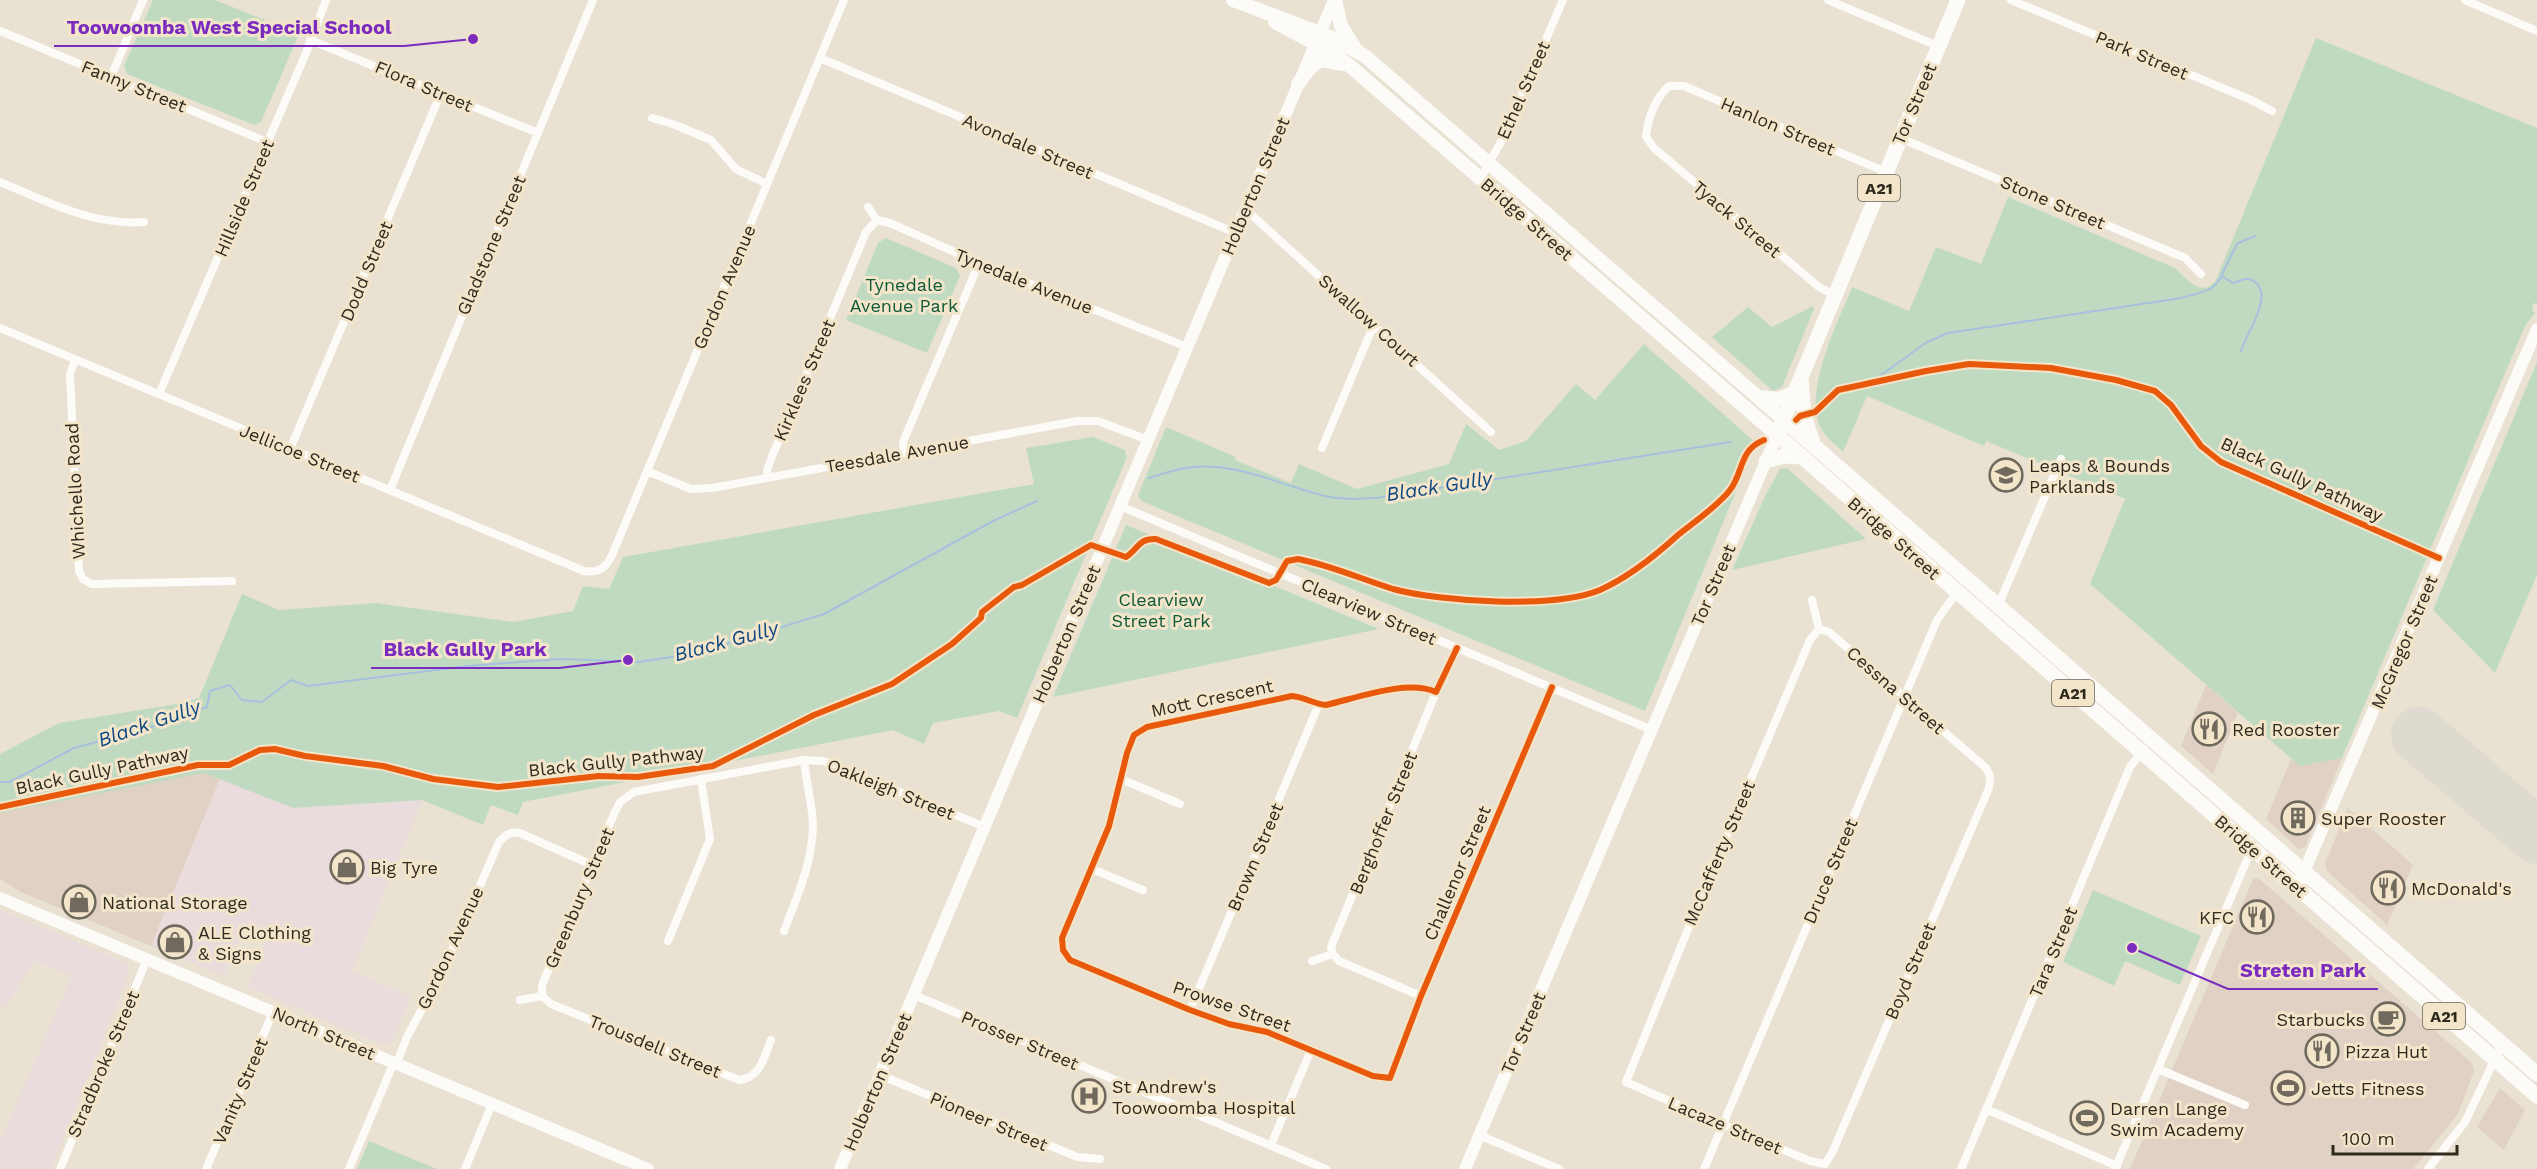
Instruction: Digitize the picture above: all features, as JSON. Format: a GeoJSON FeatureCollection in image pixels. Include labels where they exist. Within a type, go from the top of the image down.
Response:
{"type":"FeatureCollection","features":[{"type":"Feature","properties":{"kind":"highway","name":"Tor Street"},"geometry":{"type":"LineString","coordinates":[[1777,435],[1958,0]]}},
{"type":"Feature","properties":{"kind":"highway","name":"A21"},"geometry":{"type":"LineString","coordinates":[[1801,376],[1804,415],[1814,446]]}},
{"type":"Feature","properties":{"kind":"highway","name":"Bridge Street"},"geometry":{"type":"LineString","coordinates":[[1784,419],[2537,1074]]}},
{"type":"Feature","properties":{"kind":"highway","name":"Bridge Street"},"geometry":{"type":"LineString","coordinates":[[1777,435],[2537,1096]]}},
{"type":"Feature","properties":{"kind":"highway"},"geometry":{"type":"LineString","coordinates":[[1767,461],[1784,456],[1801,457]]}},
{"type":"Feature","properties":{"kind":"main road","name":"Bridge Street"},"geometry":{"type":"LineString","coordinates":[[1235,0],[1318,38],[1356,50],[1784,419]]}},
{"type":"Feature","properties":{"kind":"main road"},"geometry":{"type":"LineString","coordinates":[[1335,0],[1341,26],[1356,50]]}},
{"type":"Feature","properties":{"kind":"main road","name":"Bridge Street"},"geometry":{"type":"LineString","coordinates":[[1318,38],[1777,435]]}},
{"type":"Feature","properties":{"kind":"main road"},"geometry":{"type":"LineString","coordinates":[[1298,84],[1320,60],[1350,66]]}},
{"type":"Feature","properties":{"kind":"main road"},"geometry":{"type":"LineString","coordinates":[[1759,397],[1777,399],[1794,393]]}},
{"type":"Feature","properties":{"kind":"street"},"geometry":{"type":"LineString","coordinates":[[111,77],[143,0]]}},
{"type":"Feature","properties":{"kind":"street","name":"Hillside Street"},"geometry":{"type":"LineString","coordinates":[[159,394],[326,0]]}},
{"type":"Feature","properties":{"kind":"street","name":"Gladstone Street"},"geometry":{"type":"LineString","coordinates":[[390,490],[593,0]]}},
{"type":"Feature","properties":{"kind":"street","name":"Gordon Avenue"},"geometry":{"type":"LineString","coordinates":[[600,570],[607,565],[844,0]]}},
{"type":"Feature","properties":{"kind":"street","name":"Holberton Street"},"geometry":{"type":"LineString","coordinates":[[840,1169],[1335,0]]}},
{"type":"Feature","properties":{"kind":"street","name":"Ethel Street"},"geometry":{"type":"LineString","coordinates":[[1480,179],[1490,164],[1563,0]]}},
{"type":"Feature","properties":{"kind":"street"},"geometry":{"type":"LineString","coordinates":[[1828,0],[1938,46]]}},
{"type":"Feature","properties":{"kind":"street","name":"Park Street"},"geometry":{"type":"LineString","coordinates":[[2011,0],[2272,111]]}},
{"type":"Feature","properties":{"kind":"street"},"geometry":{"type":"LineString","coordinates":[[2465,0],[2537,31]]}},
{"type":"Feature","properties":{"kind":"street","name":"Fanny Street"},"geometry":{"type":"LineString","coordinates":[[0,31],[267,142]]}},
{"type":"Feature","properties":{"kind":"street","name":"Flora Street"},"geometry":{"type":"LineString","coordinates":[[310,40],[538,133]]}},
{"type":"Feature","properties":{"kind":"street","name":"Avondale Street"},"geometry":{"type":"LineString","coordinates":[[820,58],[1236,233]]}},
{"type":"Feature","properties":{"kind":"street","name":"Tyack Street"},"geometry":{"type":"LineString","coordinates":[[1670,86],[1659,95],[1647,126],[1646,137],[1654,148],[1819,287],[1834,295]]}},
{"type":"Feature","properties":{"kind":"street","name":"Hanlon Street"},"geometry":{"type":"LineString","coordinates":[[1670,86],[1684,86],[1886,172]]}},
{"type":"Feature","properties":{"kind":"street","name":"Dodd Street"},"geometry":{"type":"LineString","coordinates":[[290,448],[441,93]]}},
{"type":"Feature","properties":{"kind":"street"},"geometry":{"type":"LineString","coordinates":[[652,118],[711,140],[736,169],[767,183]]}},
{"type":"Feature","properties":{"kind":"street","name":"Stone Street"},"geometry":{"type":"LineString","coordinates":[[1900,138],[2185,258],[2201,274]]}},
{"type":"Feature","properties":{"kind":"street"},"geometry":{"type":"LineString","coordinates":[[0,182],[94,219],[125,224],[144,222]]}},
{"type":"Feature","properties":{"kind":"street"},"geometry":{"type":"LineString","coordinates":[[868,207],[876,220]]}},
{"type":"Feature","properties":{"kind":"street","name":"Swallow Court"},"geometry":{"type":"LineString","coordinates":[[1245,209],[1491,432]]}},
{"type":"Feature","properties":{"kind":"street","name":"Tynedale Avenue"},"geometry":{"type":"LineString","coordinates":[[876,220],[890,223],[979,263],[1187,347]]}},
{"type":"Feature","properties":{"kind":"street","name":"Kirklees Street"},"geometry":{"type":"LineString","coordinates":[[768,477],[767,470],[771,459],[866,232],[876,220]]}},
{"type":"Feature","properties":{"kind":"street"},"geometry":{"type":"LineString","coordinates":[[904,452],[903,442],[979,263]]}},
{"type":"Feature","properties":{"kind":"street"},"geometry":{"type":"LineString","coordinates":[[1322,448],[1374,324]]}},
{"type":"Feature","properties":{"kind":"street","name":"Jellicoe Street"},"geometry":{"type":"LineString","coordinates":[[0,328],[584,571],[600,570]]}},
{"type":"Feature","properties":{"kind":"street","name":"McGregor Street"},"geometry":{"type":"LineString","coordinates":[[2297,888],[2537,329]]}},
{"type":"Feature","properties":{"kind":"street","name":"Whichello Road"},"geometry":{"type":"LineString","coordinates":[[75,360],[70,374],[79,571],[83,579],[92,584],[232,581]]}},
{"type":"Feature","properties":{"kind":"street","name":"Teesdale Avenue"},"geometry":{"type":"LineString","coordinates":[[647,471],[691,489],[712,488],[1077,421],[1098,421],[1148,440]]}},
{"type":"Feature","properties":{"kind":"street","name":"Tor Street"},"geometry":{"type":"LineString","coordinates":[[1465,1169],[1777,435]]}},
{"type":"Feature","properties":{"kind":"street"},"geometry":{"type":"LineString","coordinates":[[1998,606],[2061,459]]}},
{"type":"Feature","properties":{"kind":"street","name":"Clearview Street"},"geometry":{"type":"LineString","coordinates":[[1120,506],[1652,730]]}},
{"type":"Feature","properties":{"kind":"street","name":"Druce Street"},"geometry":{"type":"LineString","coordinates":[[1704,1169],[1937,620],[1967,579]]}},
{"type":"Feature","properties":{"kind":"street"},"geometry":{"type":"LineString","coordinates":[[1812,600],[1819,628]]}},
{"type":"Feature","properties":{"kind":"street","name":"Cessna Street"},"geometry":{"type":"LineString","coordinates":[[1819,628],[1829,632],[1986,768],[1990,776]]}},
{"type":"Feature","properties":{"kind":"street","name":"McCafferty Street"},"geometry":{"type":"LineString","coordinates":[[1626,1082],[1786,694],[1810,640],[1819,628]]}},
{"type":"Feature","properties":{"kind":"street"},"geometry":{"type":"LineString","coordinates":[[1436,692],[1457,648]]}},
{"type":"Feature","properties":{"kind":"street","name":"Mott Crescent"},"geometry":{"type":"LineString","coordinates":[[1063,950],[1062,938],[1109,826],[1134,735],[1147,726],[1292,696],[1307,698],[1326,705],[1411,686],[1426,687],[1436,692]]}},
{"type":"Feature","properties":{"kind":"street","name":"Challenor Street"},"geometry":{"type":"LineString","coordinates":[[1393,1071],[1421,996],[1551,687]]}},
{"type":"Feature","properties":{"kind":"street","name":"Berghoffer Street"},"geometry":{"type":"LineString","coordinates":[[1332,954],[1331,947],[1436,692]]}},
{"type":"Feature","properties":{"kind":"street","name":"Brown Street"},"geometry":{"type":"LineString","coordinates":[[1190,1010],[1319,704]]}},
{"type":"Feature","properties":{"kind":"street","name":"Tara Street"},"geometry":{"type":"LineString","coordinates":[[1961,1169],[2130,767],[2152,739]]}},
{"type":"Feature","properties":{"kind":"street"},"geometry":{"type":"LineString","coordinates":[[784,931],[809,860],[813,825],[804,760]]}},
{"type":"Feature","properties":{"kind":"street","name":"Oakleigh Street"},"geometry":{"type":"LineString","coordinates":[[620,802],[634,792],[804,760],[824,761],[985,827]]}},
{"type":"Feature","properties":{"kind":"street","name":"Boyd Street"},"geometry":{"type":"LineString","coordinates":[[1825,1164],[1837,1142],[1989,788],[1990,776]]}},
{"type":"Feature","properties":{"kind":"street"},"geometry":{"type":"LineString","coordinates":[[668,941],[710,839],[701,779]]}},
{"type":"Feature","properties":{"kind":"street"},"geometry":{"type":"LineString","coordinates":[[1121,779],[1180,804]]}},
{"type":"Feature","properties":{"kind":"street","name":"Greenbury Street"},"geometry":{"type":"LineString","coordinates":[[542,996],[542,985],[620,802]]}},
{"type":"Feature","properties":{"kind":"street","name":"Gordon Avenue"},"geometry":{"type":"LineString","coordinates":[[349,1169],[407,1037],[444,968],[499,842],[506,834],[520,833],[592,865]]}},
{"type":"Feature","properties":{"kind":"street"},"geometry":{"type":"LineString","coordinates":[[1986,1109],[2116,1168],[2252,848]]}},
{"type":"Feature","properties":{"kind":"street"},"geometry":{"type":"LineString","coordinates":[[1092,869],[1143,890]]}},
{"type":"Feature","properties":{"kind":"street","name":"North Street"},"geometry":{"type":"LineString","coordinates":[[0,898],[648,1169]]}},
{"type":"Feature","properties":{"kind":"street","name":"Prowse Street"},"geometry":{"type":"LineString","coordinates":[[1063,950],[1070,960],[1190,1010],[1229,1024],[1267,1032],[1373,1076],[1390,1078],[1393,1071]]}},
{"type":"Feature","properties":{"kind":"street"},"geometry":{"type":"LineString","coordinates":[[1312,962],[1332,954],[1339,962],[1421,996]]}},
{"type":"Feature","properties":{"kind":"street","name":"Stradbroke Street"},"geometry":{"type":"LineString","coordinates":[[60,1169],[147,959]]}},
{"type":"Feature","properties":{"kind":"street","name":"Prosser Street"},"geometry":{"type":"LineString","coordinates":[[914,995],[1271,1145],[1310,1166],[1326,1169]]}},
{"type":"Feature","properties":{"kind":"street"},"geometry":{"type":"LineString","coordinates":[[520,1000],[542,996]]}},
{"type":"Feature","properties":{"kind":"street","name":"Trousdell Street"},"geometry":{"type":"LineString","coordinates":[[542,996],[551,1004],[739,1080],[748,1079],[757,1073],[771,1040]]}},
{"type":"Feature","properties":{"kind":"street","name":"Vanity Street"},"geometry":{"type":"LineString","coordinates":[[206,1169],[273,1012]]}},
{"type":"Feature","properties":{"kind":"street"},"geometry":{"type":"LineString","coordinates":[[2428,1169],[2465,1122],[2502,1044]]}},
{"type":"Feature","properties":{"kind":"street"},"geometry":{"type":"LineString","coordinates":[[1271,1145],[1311,1050]]}},
{"type":"Feature","properties":{"kind":"street"},"geometry":{"type":"LineString","coordinates":[[2158,1069],[2245,1106]]}},
{"type":"Feature","properties":{"kind":"street","name":"Pioneer Street"},"geometry":{"type":"LineString","coordinates":[[880,1075],[1077,1157],[1100,1159]]}},
{"type":"Feature","properties":{"kind":"street","name":"Lacaze Street"},"geometry":{"type":"LineString","coordinates":[[1626,1082],[1810,1161],[1825,1164]]}},
{"type":"Feature","properties":{"kind":"street"},"geometry":{"type":"LineString","coordinates":[[465,1169],[492,1104]]}},
{"type":"Feature","properties":{"kind":"street"},"geometry":{"type":"LineString","coordinates":[[1479,1135],[1559,1169]]}},
{"type":"Feature","properties":{"kind":"shaded area","name":"Red Rooster"},"geometry":{"type":"Polygon","coordinates":[[[2206,685],[2238,713],[2213,774],[2181,746],[2206,685]]]}},
{"type":"Feature","properties":{"kind":"shaded area","name":"Super Rooster"},"geometry":{"type":"Polygon","coordinates":[[[2342,758],[2305,847],[2299,849],[2266,819],[2291,759],[2300,766],[2342,758]]]}},
{"type":"Feature","properties":{"kind":"shaded area"},"geometry":{"type":"Polygon","coordinates":[[[204,772],[220,779],[151,946],[21,892],[0,879],[0,813],[204,772]]]}},
{"type":"Feature","properties":{"kind":"shaded area"},"geometry":{"type":"Polygon","coordinates":[[[220,779],[293,808],[422,800],[352,971],[411,997],[392,1041],[385,1045],[248,987],[266,941],[242,931],[224,976],[151,946],[220,779]]]}},
{"type":"Feature","properties":{"kind":"shaded area"},"geometry":{"type":"Polygon","coordinates":[[[2348,808],[2413,865],[2387,925],[2327,871],[2325,863],[2348,808]]]}},
{"type":"Feature","properties":{"kind":"shaded area"},"geometry":{"type":"Polygon","coordinates":[[[2258,878],[2472,1063],[2474,1071],[2458,1114],[2413,1169],[2130,1169],[2253,879],[2258,878]]]}},
{"type":"Feature","properties":{"kind":"shaded area"},"geometry":{"type":"Polygon","coordinates":[[[0,910],[128,964],[128,975],[51,1169],[0,1169],[0,1142],[72,976],[35,960],[5,1007],[0,1005],[0,910]]]}},
{"type":"Feature","properties":{"kind":"shaded area"},"geometry":{"type":"Polygon","coordinates":[[[2500,1088],[2525,1110],[2504,1150],[2477,1127],[2500,1088]]]}},
{"type":"Feature","properties":{"kind":"green space"},"geometry":{"type":"Polygon","coordinates":[[[153,0],[215,0],[299,34],[261,122],[254,125],[127,74],[124,66],[153,0]]]}},
{"type":"Feature","properties":{"kind":"green space"},"geometry":{"type":"Polygon","coordinates":[[[2316,38],[2537,128],[2537,304],[2534,303],[2532,310],[2535,313],[2525,326],[2342,758],[2300,766],[2090,584],[2125,499],[1986,441],[1984,446],[1867,396],[1843,452],[1823,432],[1817,417],[1816,399],[1818,379],[1824,359],[1852,287],[1909,311],[1936,247],[1981,264],[2008,197],[2175,268],[2198,287],[2204,288],[2215,282],[2316,38]]]}},
{"type":"Feature","properties":{"kind":"green space","name":"Tynedale Avenue Park"},"geometry":{"type":"Polygon","coordinates":[[[886,238],[956,268],[960,276],[927,353],[846,320],[878,243],[886,238]]]}},
{"type":"Feature","properties":{"kind":"green space"},"geometry":{"type":"Polygon","coordinates":[[[1813,306],[1814,309],[1782,387],[1773,391],[1712,337],[1748,307],[1772,327],[1813,306]]]}},
{"type":"Feature","properties":{"kind":"green space"},"geometry":{"type":"Polygon","coordinates":[[[1644,344],[1756,443],[1645,711],[1141,501],[1138,495],[1166,427],[1236,457],[1235,460],[1291,483],[1299,464],[1357,489],[1449,464],[1466,424],[1499,450],[1526,441],[1576,384],[1595,400],[1644,344]]]}},
{"type":"Feature","properties":{"kind":"green space"},"geometry":{"type":"Polygon","coordinates":[[[2537,362],[2537,575],[2495,673],[2433,610],[2537,362]]]}},
{"type":"Feature","properties":{"kind":"green space"},"geometry":{"type":"Polygon","coordinates":[[[1093,437],[1125,450],[1127,457],[1017,718],[999,711],[933,723],[924,744],[893,730],[523,802],[518,815],[491,805],[483,825],[422,800],[293,808],[204,773],[0,813],[0,754],[59,723],[171,705],[199,698],[242,594],[279,610],[376,603],[514,622],[573,611],[583,586],[609,589],[623,557],[1034,484],[1026,448],[1093,437]]]}},
{"type":"Feature","properties":{"kind":"green space"},"geometry":{"type":"Polygon","coordinates":[[[1787,468],[1866,539],[1732,570],[1765,496],[1780,469],[1787,468]]]}},
{"type":"Feature","properties":{"kind":"green space","name":"Clearview Street Park"},"geometry":{"type":"Polygon","coordinates":[[[1126,525],[1379,629],[1053,697],[1126,525]]]}},
{"type":"Feature","properties":{"kind":"green space"},"geometry":{"type":"Polygon","coordinates":[[[2093,890],[2201,936],[2180,985],[2125,961],[2114,986],[2063,962],[2093,890]]]}},
{"type":"Feature","properties":{"kind":"green space"},"geometry":{"type":"Polygon","coordinates":[[[369,1141],[437,1169],[357,1169],[369,1141]]]}},
{"type":"Feature","properties":{"kind":"waterway"},"geometry":{"type":"LineString","coordinates":[[1877,378],[1927,342],[1948,333],[2175,299],[2204,292],[2217,283],[2238,243],[2255,236]]}},
{"type":"Feature","properties":{"kind":"waterway"},"geometry":{"type":"LineString","coordinates":[[2223,277],[2233,283],[2244,279],[2256,283],[2262,297],[2257,316],[2241,351]]}},
{"type":"Feature","properties":{"kind":"waterway","name":"Black Gully"},"geometry":{"type":"LineString","coordinates":[[1149,478],[1183,468],[1228,468],[1331,497],[1376,498],[1731,442]]}},
{"type":"Feature","properties":{"kind":"waterway","name":"Black Gully"},"geometry":{"type":"LineString","coordinates":[[0,782],[10,782],[74,748],[155,726],[207,707],[210,691],[230,685],[242,700],[262,702],[291,680],[308,686],[468,666],[561,659],[639,662],[697,653],[824,614],[993,521],[1037,501]]}},
{"type":"Feature","properties":{"kind":"runway"},"geometry":{"type":"LineString","coordinates":[[2419,735],[2537,836]]}},
{"type":"Feature","properties":{"kind":"cycle path","name":"Black Gully Pathway"},"geometry":{"type":"LineString","coordinates":[[1796,420],[1800,416],[1815,412],[1838,390],[1969,364],[2051,368],[2116,380],[2155,391],[2171,405],[2201,446],[2221,462],[2439,558]]}},
{"type":"Feature","properties":{"kind":"cycle path","name":"Black Gully Pathway"},"geometry":{"type":"LineString","coordinates":[[0,807],[198,765],[229,765],[260,750],[275,749],[305,756],[383,766],[433,779],[498,787],[599,776],[638,777],[713,766],[814,715],[892,684],[952,644],[981,618],[982,612],[1014,587],[1022,585],[1091,545],[1126,557],[1142,542],[1156,539],[1269,583],[1276,580],[1287,561],[1298,559],[1414,594],[1497,602],[1555,600],[1580,596],[1611,585],[1631,572],[1712,508],[1730,490],[1750,449],[1764,440]]}},
{"type":"Feature","properties":{"kind":"cycle path"},"geometry":{"type":"LineString","coordinates":[[1457,648],[1436,692],[1424,689],[1397,689],[1326,705],[1292,696],[1147,727],[1134,735],[1127,753],[1109,826],[1062,938],[1063,950],[1070,960],[1190,1010],[1229,1024],[1267,1032],[1373,1076],[1390,1078],[1421,996],[1552,687]]}},
{"type":"Feature","properties":{"kind":"place","name":"Toowoomba West Special School"},"geometry":{"type":"Point","coordinates":[473,39]}},
{"type":"Feature","properties":{"kind":"place","name":"Leaps & Bounds Parklands"},"geometry":{"type":"Point","coordinates":[2006,475]}},
{"type":"Feature","properties":{"kind":"place","name":"Black Gully Park"},"geometry":{"type":"Point","coordinates":[628,660]}},
{"type":"Feature","properties":{"kind":"place","name":"Red Rooster"},"geometry":{"type":"Point","coordinates":[2209,729]}},
{"type":"Feature","properties":{"kind":"place","name":"Super Rooster"},"geometry":{"type":"Point","coordinates":[2298,818]}},
{"type":"Feature","properties":{"kind":"place","name":"Big Tyre"},"geometry":{"type":"Point","coordinates":[347,867]}},
{"type":"Feature","properties":{"kind":"place","name":"McDonald's"},"geometry":{"type":"Point","coordinates":[2388,888]}},
{"type":"Feature","properties":{"kind":"place","name":"National Storage"},"geometry":{"type":"Point","coordinates":[79,902]}},
{"type":"Feature","properties":{"kind":"place","name":"KFC"},"geometry":{"type":"Point","coordinates":[2257,917]}},
{"type":"Feature","properties":{"kind":"place","name":"ALE Clothing & Signs"},"geometry":{"type":"Point","coordinates":[175,942]}},
{"type":"Feature","properties":{"kind":"place","name":"Streten Park"},"geometry":{"type":"Point","coordinates":[2132,948]}},
{"type":"Feature","properties":{"kind":"place","name":"Starbucks"},"geometry":{"type":"Point","coordinates":[2388,1019]}},
{"type":"Feature","properties":{"kind":"place","name":"Pizza Hut"},"geometry":{"type":"Point","coordinates":[2322,1051]}},
{"type":"Feature","properties":{"kind":"place","name":"Jetts Fitness"},"geometry":{"type":"Point","coordinates":[2288,1088]}},
{"type":"Feature","properties":{"kind":"place","name":"St Andrew's Toowoomba Hospital"},"geometry":{"type":"Point","coordinates":[1089,1096]}},
{"type":"Feature","properties":{"kind":"place","name":"Darren Lange Swim Academy"},"geometry":{"type":"Point","coordinates":[2087,1118]}}]}
